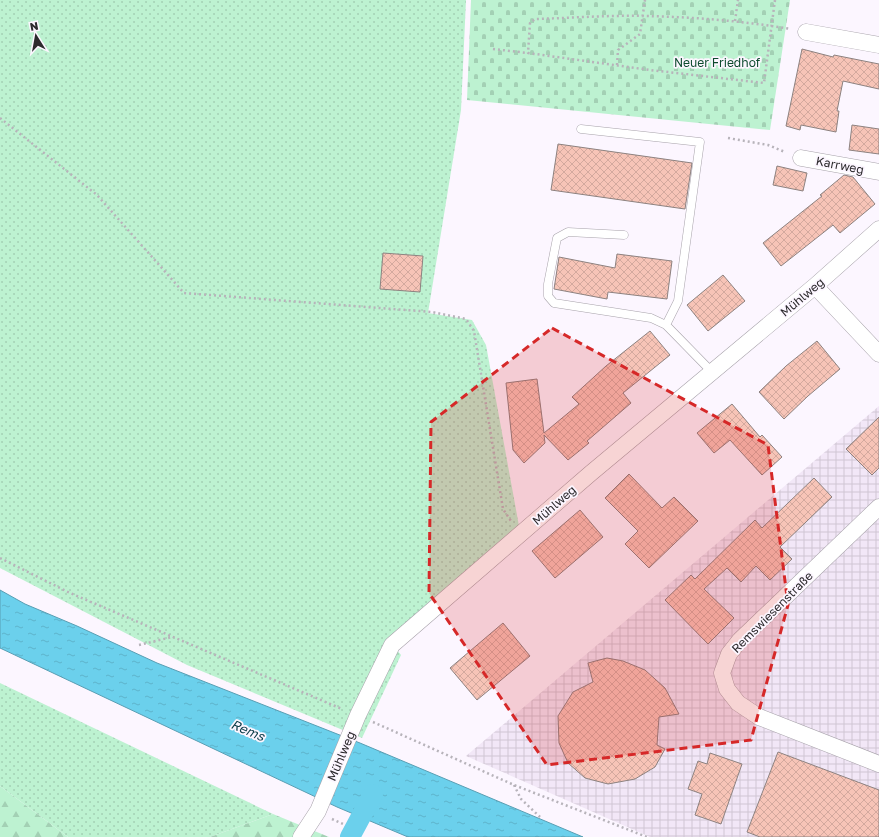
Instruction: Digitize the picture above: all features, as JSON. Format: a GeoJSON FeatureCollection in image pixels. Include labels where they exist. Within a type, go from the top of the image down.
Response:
{"type":"FeatureCollection","features":[{"type":"Feature","properties":{"kind":"street"},"geometry":{"type":"LineString","coordinates":[[806,32],[879,45]]}},
{"type":"Feature","properties":{"kind":"street","name":"Karrweg"},"geometry":{"type":"LineString","coordinates":[[801,158],[879,172]]}},
{"type":"Feature","properties":{"kind":"street","name":"Mühlweg"},"geometry":{"type":"LineString","coordinates":[[300,837],[318,811],[358,715],[392,645],[815,286],[879,229]]}},
{"type":"Feature","properties":{"kind":"street"},"geometry":{"type":"LineString","coordinates":[[815,286],[879,354]]}},
{"type":"Feature","properties":{"kind":"street","name":"Remswiesenstraße"},"geometry":{"type":"LineString","coordinates":[[879,507],[740,640],[729,654],[722,673],[727,689],[738,703],[759,717],[879,764]]}},
{"type":"Feature","properties":{"kind":"lane"},"geometry":{"type":"LineString","coordinates":[[581,129],[700,142],[678,301],[666,326]]}},
{"type":"Feature","properties":{"kind":"lane"},"geometry":{"type":"LineString","coordinates":[[624,235],[568,232],[556,238],[548,284],[548,296],[554,303],[651,318],[666,326],[712,372]]}},
{"type":"Feature","properties":{"kind":"path"},"geometry":{"type":"LineString","coordinates":[[617,65],[618,50],[640,34],[644,16],[645,0]]}},
{"type":"Feature","properties":{"kind":"path"},"geometry":{"type":"LineString","coordinates":[[735,21],[738,0]]}},
{"type":"Feature","properties":{"kind":"path"},"geometry":{"type":"LineString","coordinates":[[492,49],[764,83],[775,0]]}},
{"type":"Feature","properties":{"kind":"path"},"geometry":{"type":"LineString","coordinates":[[528,53],[530,23],[535,19],[644,16],[735,21],[771,26]]}},
{"type":"Feature","properties":{"kind":"path"},"geometry":{"type":"LineString","coordinates":[[0,118],[97,195],[184,293],[432,312],[466,319],[474,331],[478,349],[503,509],[520,535]]}},
{"type":"Feature","properties":{"kind":"path"},"geometry":{"type":"LineString","coordinates":[[728,138],[768,145],[801,158]]}},
{"type":"Feature","properties":{"kind":"path"},"geometry":{"type":"LineString","coordinates":[[0,558],[70,593],[358,715],[514,785],[647,837]]}},
{"type":"Feature","properties":{"kind":"path"},"geometry":{"type":"LineString","coordinates":[[139,645],[172,637]]}},
{"type":"Feature","properties":{"kind":"path"},"geometry":{"type":"LineString","coordinates":[[514,785],[521,800],[540,817]]}},
{"type":"Feature","properties":{"kind":"highlighted area"},"geometry":{"type":"Polygon","coordinates":[[[552,328],[768,445],[788,605],[751,740],[547,765],[429,593],[431,422],[552,328]]]}},
{"type":"Feature","properties":{"kind":"shaded area"},"geometry":{"type":"Polygon","coordinates":[[[879,406],[879,837],[650,837],[466,756],[879,406]]]}},
{"type":"Feature","properties":{"kind":"green space"},"geometry":{"type":"Polygon","coordinates":[[[0,0],[466,0],[461,110],[428,313],[472,320],[486,345],[521,537],[397,650],[401,655],[362,738],[187,665],[0,568],[0,0]]]}},
{"type":"Feature","properties":{"kind":"green space","name":"Neuer Friedhof"},"geometry":{"type":"Polygon","coordinates":[[[471,0],[790,0],[770,130],[467,100],[471,0]]]}},
{"type":"Feature","properties":{"kind":"green space"},"geometry":{"type":"Polygon","coordinates":[[[0,683],[273,814],[210,837],[68,837],[0,786],[0,683]]]}},
{"type":"Feature","properties":{"kind":"green space"},"geometry":{"type":"Polygon","coordinates":[[[0,786],[68,837],[0,837],[0,786]]]}},
{"type":"Feature","properties":{"kind":"green space"},"geometry":{"type":"Polygon","coordinates":[[[273,814],[329,837],[210,837],[273,814]]]}},
{"type":"Feature","properties":{"kind":"water","name":"Rems"},"geometry":{"type":"Polygon","coordinates":[[[0,590],[25,604],[157,663],[360,743],[583,837],[408,837],[337,807],[0,648],[0,590]]]}},
{"type":"Feature","properties":{"kind":"building"},"geometry":{"type":"Polygon","coordinates":[[[802,49],[833,57],[834,55],[879,64],[879,89],[843,81],[837,111],[839,111],[836,132],[801,125],[800,130],[786,126],[802,49]]]}},
{"type":"Feature","properties":{"kind":"building"},"geometry":{"type":"Polygon","coordinates":[[[852,125],[879,129],[879,154],[849,150],[852,125]]]}},
{"type":"Feature","properties":{"kind":"building"},"geometry":{"type":"Polygon","coordinates":[[[558,144],[692,163],[685,209],[551,190],[558,144]]]}},
{"type":"Feature","properties":{"kind":"building"},"geometry":{"type":"Polygon","coordinates":[[[777,166],[807,173],[803,191],[773,185],[777,166]]]}},
{"type":"Feature","properties":{"kind":"building"},"geometry":{"type":"Polygon","coordinates":[[[844,175],[853,177],[875,204],[840,233],[833,225],[781,266],[763,243],[822,196],[820,195],[844,175]]]}},
{"type":"Feature","properties":{"kind":"building"},"geometry":{"type":"Polygon","coordinates":[[[383,253],[423,256],[420,292],[380,289],[383,253]]]}},
{"type":"Feature","properties":{"kind":"building"},"geometry":{"type":"Polygon","coordinates":[[[617,254],[672,261],[667,299],[608,292],[607,299],[554,289],[559,257],[615,268],[617,254]]]}},
{"type":"Feature","properties":{"kind":"building"},"geometry":{"type":"Polygon","coordinates":[[[723,275],[745,301],[708,331],[687,305],[723,275]]]}},
{"type":"Feature","properties":{"kind":"building"},"geometry":{"type":"Polygon","coordinates":[[[650,331],[670,355],[623,393],[631,403],[587,441],[589,443],[568,460],[544,435],[545,443],[524,463],[513,450],[506,383],[537,379],[544,433],[579,404],[572,397],[606,366],[650,331]]]}},
{"type":"Feature","properties":{"kind":"building"},"geometry":{"type":"Polygon","coordinates":[[[817,341],[840,369],[784,419],[759,392],[786,366],[817,341]]]}},
{"type":"Feature","properties":{"kind":"building"},"geometry":{"type":"Polygon","coordinates":[[[732,404],[760,437],[762,435],[782,457],[762,475],[730,440],[714,453],[697,433],[732,404]]]}},
{"type":"Feature","properties":{"kind":"building"},"geometry":{"type":"Polygon","coordinates":[[[879,417],[879,468],[872,475],[846,449],[879,417]]]}},
{"type":"Feature","properties":{"kind":"building"},"geometry":{"type":"Polygon","coordinates":[[[629,474],[662,508],[674,497],[698,521],[649,568],[625,544],[638,531],[605,498],[629,474]]]}},
{"type":"Feature","properties":{"kind":"building"},"geometry":{"type":"Polygon","coordinates":[[[814,478],[832,497],[780,547],[792,559],[770,580],[756,566],[741,582],[727,568],[704,589],[734,618],[708,644],[665,600],[691,575],[695,579],[755,520],[762,528],[814,478]]]}},
{"type":"Feature","properties":{"kind":"building"},"geometry":{"type":"Polygon","coordinates":[[[580,510],[603,537],[555,578],[532,551],[580,510]]]}},
{"type":"Feature","properties":{"kind":"building"},"geometry":{"type":"Polygon","coordinates":[[[503,623],[530,656],[477,700],[450,668],[503,623]]]}},
{"type":"Feature","properties":{"kind":"building"},"geometry":{"type":"Polygon","coordinates":[[[607,658],[623,661],[645,670],[665,688],[679,714],[659,717],[657,745],[665,749],[655,767],[635,779],[608,784],[585,778],[568,763],[559,743],[558,716],[573,692],[593,682],[588,663],[607,658]]]}},
{"type":"Feature","properties":{"kind":"building"},"geometry":{"type":"Polygon","coordinates":[[[778,752],[879,790],[879,837],[760,837],[747,832],[778,752]]]}},
{"type":"Feature","properties":{"kind":"building"},"geometry":{"type":"Polygon","coordinates":[[[710,753],[742,764],[721,824],[695,815],[702,794],[688,789],[698,761],[707,764],[710,753]]]}},
{"type":"Feature","properties":{"kind":"waterway"},"geometry":{"type":"LineString","coordinates":[[350,837],[373,794]]}}]}
